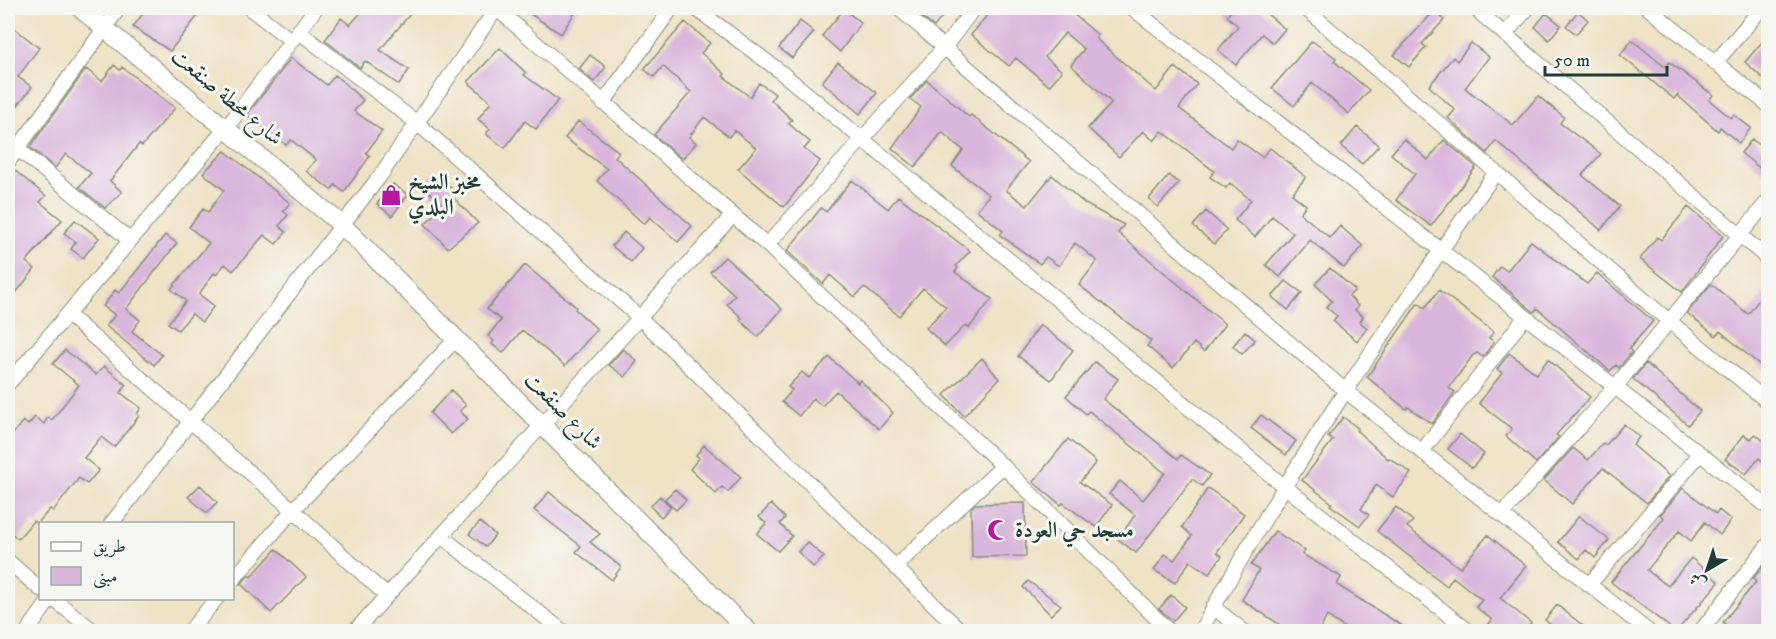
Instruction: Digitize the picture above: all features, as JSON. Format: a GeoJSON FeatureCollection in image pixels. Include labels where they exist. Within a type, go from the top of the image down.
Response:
{"type":"FeatureCollection","features":[{"type":"Feature","properties":{"kind":"street","name":"شارع محطة صنقعت"},"geometry":{"type":"LineString","coordinates":[[80,8],[106,27],[342,225]]}},
{"type":"Feature","properties":{"kind":"street"},"geometry":{"type":"LineString","coordinates":[[8,162],[12,145],[119,8]]}},
{"type":"Feature","properties":{"kind":"street"},"geometry":{"type":"LineString","coordinates":[[249,8],[294,35],[417,123],[640,318],[963,632]]}},
{"type":"Feature","properties":{"kind":"street"},"geometry":{"type":"LineString","coordinates":[[8,384],[227,128],[316,8]]}},
{"type":"Feature","properties":{"kind":"street"},"geometry":{"type":"LineString","coordinates":[[113,522],[342,225],[417,123],[496,8],[767,245],[1003,466],[1170,632]]}},
{"type":"Feature","properties":{"kind":"street"},"geometry":{"type":"LineString","coordinates":[[603,103],[672,8]]}},
{"type":"Feature","properties":{"kind":"street"},"geometry":{"type":"LineString","coordinates":[[695,8],[777,69],[1284,487],[1470,632]]}},
{"type":"Feature","properties":{"kind":"street"},"geometry":{"type":"LineString","coordinates":[[898,8],[1347,392],[1423,450],[1649,632]]}},
{"type":"Feature","properties":{"kind":"street"},"geometry":{"type":"LineString","coordinates":[[767,245],[944,48],[974,8]]}},
{"type":"Feature","properties":{"kind":"street"},"geometry":{"type":"LineString","coordinates":[[1132,8],[1768,507]]}},
{"type":"Feature","properties":{"kind":"street"},"geometry":{"type":"LineString","coordinates":[[1305,8],[1669,321],[1768,402]]}},
{"type":"Feature","properties":{"kind":"street"},"geometry":{"type":"LineString","coordinates":[[1474,8],[1768,259]]}},
{"type":"Feature","properties":{"kind":"street"},"geometry":{"type":"LineString","coordinates":[[1505,34],[1528,8]]}},
{"type":"Feature","properties":{"kind":"street"},"geometry":{"type":"LineString","coordinates":[[1648,8],[1768,105]]}},
{"type":"Feature","properties":{"kind":"street"},"geometry":{"type":"LineString","coordinates":[[1715,63],[1762,8]]}},
{"type":"Feature","properties":{"kind":"street"},"geometry":{"type":"LineString","coordinates":[[12,145],[130,240]]}},
{"type":"Feature","properties":{"kind":"street"},"geometry":{"type":"LineString","coordinates":[[1200,632],[1284,487],[1442,249],[1496,172]]}},
{"type":"Feature","properties":{"kind":"street"},"geometry":{"type":"LineString","coordinates":[[1502,514],[1614,387],[1768,201]]}},
{"type":"Feature","properties":{"kind":"street"},"geometry":{"type":"LineString","coordinates":[[354,632],[732,216]]}},
{"type":"Feature","properties":{"kind":"street","name":"شارع صنقعت"},"geometry":{"type":"LineString","coordinates":[[342,225],[458,338],[742,629]]}},
{"type":"Feature","properties":{"kind":"street"},"geometry":{"type":"LineString","coordinates":[[68,315],[293,510],[386,595]]}},
{"type":"Feature","properties":{"kind":"street"},"geometry":{"type":"LineString","coordinates":[[1423,450],[1525,316]]}},
{"type":"Feature","properties":{"kind":"street"},"geometry":{"type":"LineString","coordinates":[[234,579],[293,510],[458,338]]}},
{"type":"Feature","properties":{"kind":"street"},"geometry":{"type":"LineString","coordinates":[[1589,585],[1699,455]]}},
{"type":"Feature","properties":{"kind":"street"},"geometry":{"type":"LineString","coordinates":[[896,566],[1003,466]]}},
{"type":"Feature","properties":{"kind":"street"},"geometry":{"type":"LineString","coordinates":[[441,536],[564,632]]}},
{"type":"Feature","properties":{"kind":"street"},"geometry":{"type":"LineString","coordinates":[[1700,632],[1768,545]]}},
{"type":"Feature","properties":{"kind":"street"},"geometry":{"type":"LineString","coordinates":[[8,561],[39,588]]}},
{"type":"Feature","properties":{"kind":"street"},"geometry":{"type":"LineString","coordinates":[[27,632],[51,600]]}},
{"type":"Feature","properties":{"kind":"street"},"geometry":{"type":"LineString","coordinates":[[55,600],[95,632]]}},
{"type":"Feature","properties":{"kind":"street"},"geometry":{"type":"LineString","coordinates":[[189,632],[216,600]]}},
{"type":"Feature","properties":{"kind":"street"},"geometry":{"type":"LineString","coordinates":[[1214,607],[1245,632]]}},
{"type":"Feature","properties":{"kind":"building"},"geometry":{"type":"Polygon","coordinates":[[[147,8],[204,8],[170,51],[133,27],[147,8]]]}},
{"type":"Feature","properties":{"kind":"building"},"geometry":{"type":"Polygon","coordinates":[[[365,8],[373,8],[382,14],[387,8],[415,8],[380,50],[409,70],[399,85],[365,61],[360,68],[325,40],[341,18],[350,25],[365,8]]]}},
{"type":"Feature","properties":{"kind":"building"},"geometry":{"type":"Polygon","coordinates":[[[521,8],[578,8],[561,34],[521,8]]]}},
{"type":"Feature","properties":{"kind":"building"},"geometry":{"type":"Polygon","coordinates":[[[911,8],[949,8],[934,27],[911,8]]]}},
{"type":"Feature","properties":{"kind":"building"},"geometry":{"type":"Polygon","coordinates":[[[993,8],[1066,8],[1098,35],[1095,38],[1156,91],[1175,67],[1197,84],[1179,108],[1231,148],[1237,139],[1262,157],[1270,148],[1306,177],[1292,194],[1306,205],[1300,213],[1330,238],[1340,226],[1363,246],[1344,268],[1310,240],[1280,277],[1266,265],[1293,233],[1272,216],[1255,237],[1235,220],[1251,200],[1230,183],[1226,188],[1210,177],[1214,171],[1162,131],[1154,141],[1143,131],[1119,157],[1088,128],[1112,103],[1071,65],[1084,49],[1065,33],[1045,57],[1062,71],[1049,86],[1016,58],[1009,66],[971,35],[993,8]]]}},
{"type":"Feature","properties":{"kind":"building"},"geometry":{"type":"Polygon","coordinates":[[[1233,8],[1260,8],[1285,29],[1273,43],[1262,34],[1236,65],[1218,50],[1238,26],[1227,16],[1233,8]]]}},
{"type":"Feature","properties":{"kind":"building"},"geometry":{"type":"Polygon","coordinates":[[[844,9],[861,23],[840,52],[822,36],[844,9]]]}},
{"type":"Feature","properties":{"kind":"building"},"geometry":{"type":"Polygon","coordinates":[[[1434,11],[1444,20],[1422,44],[1426,47],[1409,67],[1394,55],[1434,11]]]}},
{"type":"Feature","properties":{"kind":"building"},"geometry":{"type":"Polygon","coordinates":[[[1578,11],[1588,20],[1576,34],[1566,26],[1578,11]]]}},
{"type":"Feature","properties":{"kind":"building"},"geometry":{"type":"Polygon","coordinates":[[[1546,13],[1561,25],[1549,40],[1535,27],[1546,13]]]}},
{"type":"Feature","properties":{"kind":"building"},"geometry":{"type":"Polygon","coordinates":[[[800,21],[814,32],[792,58],[779,48],[800,21]]]}},
{"type":"Feature","properties":{"kind":"building"},"geometry":{"type":"Polygon","coordinates":[[[685,22],[710,43],[701,53],[725,74],[723,76],[750,97],[759,83],[775,94],[771,100],[792,120],[788,123],[810,142],[804,149],[820,161],[784,207],[738,169],[756,148],[734,130],[729,137],[704,117],[689,137],[696,143],[682,159],[654,135],[691,92],[663,66],[654,77],[644,69],[685,22]]]}},
{"type":"Feature","properties":{"kind":"building"},"geometry":{"type":"Polygon","coordinates":[[[8,23],[39,48],[18,77],[32,87],[8,118],[8,23]]]}},
{"type":"Feature","properties":{"kind":"building"},"geometry":{"type":"Polygon","coordinates":[[[1768,35],[1768,83],[1745,62],[1768,35]]]}},
{"type":"Feature","properties":{"kind":"building"},"geometry":{"type":"Polygon","coordinates":[[[1632,40],[1665,67],[1669,62],[1713,95],[1709,100],[1731,118],[1734,115],[1751,128],[1739,143],[1720,127],[1718,131],[1677,95],[1674,99],[1620,55],[1632,40]]]}},
{"type":"Feature","properties":{"kind":"building"},"geometry":{"type":"Polygon","coordinates":[[[1312,41],[1336,58],[1334,61],[1369,90],[1349,114],[1312,83],[1294,106],[1272,88],[1312,41]]]}},
{"type":"Feature","properties":{"kind":"building"},"geometry":{"type":"Polygon","coordinates":[[[1471,43],[1489,57],[1465,88],[1513,125],[1538,96],[1564,117],[1560,123],[1601,154],[1582,175],[1620,206],[1601,230],[1496,141],[1487,153],[1448,118],[1455,110],[1429,86],[1453,57],[1457,61],[1471,43]]]}},
{"type":"Feature","properties":{"kind":"building"},"geometry":{"type":"Polygon","coordinates":[[[500,48],[526,73],[524,75],[558,100],[536,129],[525,121],[505,148],[486,134],[490,129],[478,119],[491,102],[468,82],[500,48]]]}},
{"type":"Feature","properties":{"kind":"building"},"geometry":{"type":"Polygon","coordinates":[[[590,55],[606,67],[594,82],[579,69],[590,55]]]}},
{"type":"Feature","properties":{"kind":"building"},"geometry":{"type":"Polygon","coordinates":[[[291,58],[327,85],[335,75],[363,100],[354,111],[382,131],[366,153],[370,156],[344,192],[335,185],[331,190],[306,171],[316,160],[291,140],[286,145],[247,115],[291,58]]]}},
{"type":"Feature","properties":{"kind":"building"},"geometry":{"type":"Polygon","coordinates":[[[838,62],[877,93],[860,114],[822,82],[838,62]]]}},
{"type":"Feature","properties":{"kind":"building"},"geometry":{"type":"Polygon","coordinates":[[[114,65],[120,70],[122,67],[175,108],[142,146],[139,144],[110,181],[122,192],[105,208],[79,187],[91,173],[66,154],[55,168],[30,147],[86,69],[102,81],[114,65]]]}},
{"type":"Feature","properties":{"kind":"building"},"geometry":{"type":"Polygon","coordinates":[[[927,80],[969,117],[971,115],[1029,162],[1006,190],[1027,206],[1052,175],[1085,204],[1124,225],[1118,233],[1225,324],[1204,352],[1194,343],[1173,368],[1147,346],[1151,341],[1079,285],[1097,261],[1075,243],[1059,266],[1046,257],[1040,264],[1000,235],[1003,231],[977,210],[989,195],[952,166],[963,150],[942,132],[915,167],[892,148],[921,107],[910,99],[927,80]]]}},
{"type":"Feature","properties":{"kind":"building"},"geometry":{"type":"Polygon","coordinates":[[[578,121],[619,152],[615,157],[692,226],[678,242],[650,217],[644,224],[597,181],[607,169],[565,138],[578,121]]]}},
{"type":"Feature","properties":{"kind":"building"},"geometry":{"type":"Polygon","coordinates":[[[1357,127],[1379,145],[1362,164],[1341,146],[1357,127]]]}},
{"type":"Feature","properties":{"kind":"building"},"geometry":{"type":"Polygon","coordinates":[[[1404,139],[1428,160],[1444,140],[1476,167],[1431,226],[1396,200],[1415,174],[1391,154],[1404,139]]]}},
{"type":"Feature","properties":{"kind":"building"},"geometry":{"type":"Polygon","coordinates":[[[1752,139],[1768,153],[1768,175],[1741,153],[1752,139]]]}},
{"type":"Feature","properties":{"kind":"building"},"geometry":{"type":"Polygon","coordinates":[[[225,151],[290,203],[283,211],[288,215],[279,226],[286,232],[276,244],[264,235],[233,271],[225,264],[216,275],[214,273],[199,294],[214,306],[202,322],[192,314],[178,330],[168,323],[186,301],[171,289],[209,243],[189,227],[203,209],[208,212],[224,190],[203,173],[225,151]]]}},
{"type":"Feature","properties":{"kind":"building"},"geometry":{"type":"Polygon","coordinates":[[[13,169],[46,196],[40,202],[62,220],[26,262],[35,269],[8,303],[8,171],[13,169]]]}},
{"type":"Feature","properties":{"kind":"building"},"geometry":{"type":"Polygon","coordinates":[[[433,174],[451,188],[448,192],[478,223],[448,248],[425,224],[443,205],[423,186],[433,174]]]}},
{"type":"Feature","properties":{"kind":"building"},"geometry":{"type":"Polygon","coordinates":[[[1169,175],[1179,183],[1158,207],[1149,199],[1169,175]]]}},
{"type":"Feature","properties":{"kind":"building"},"geometry":{"type":"Polygon","coordinates":[[[852,180],[888,209],[898,196],[970,251],[956,266],[958,268],[955,272],[992,299],[969,328],[966,325],[945,346],[926,328],[946,307],[923,288],[899,316],[864,287],[855,297],[830,275],[823,284],[787,251],[821,208],[826,212],[852,180]]]}},
{"type":"Feature","properties":{"kind":"building"},"geometry":{"type":"Polygon","coordinates":[[[393,184],[408,195],[392,216],[377,204],[393,184]]]}},
{"type":"Feature","properties":{"kind":"building"},"geometry":{"type":"Polygon","coordinates":[[[1688,207],[1723,236],[1682,292],[1640,259],[1657,237],[1661,240],[1688,207]]]}},
{"type":"Feature","properties":{"kind":"building"},"geometry":{"type":"Polygon","coordinates":[[[1206,211],[1227,230],[1214,244],[1193,226],[1206,211]]]}},
{"type":"Feature","properties":{"kind":"building"},"geometry":{"type":"Polygon","coordinates":[[[75,220],[99,238],[83,258],[71,249],[76,242],[64,233],[75,220]]]}},
{"type":"Feature","properties":{"kind":"building"},"geometry":{"type":"Polygon","coordinates":[[[624,232],[642,248],[631,262],[612,246],[624,232]]]}},
{"type":"Feature","properties":{"kind":"building"},"geometry":{"type":"Polygon","coordinates":[[[165,235],[177,243],[126,309],[140,320],[132,331],[162,355],[154,365],[106,326],[115,315],[103,306],[115,290],[119,293],[165,235]]]}},
{"type":"Feature","properties":{"kind":"building"},"geometry":{"type":"Polygon","coordinates":[[[1531,241],[1587,284],[1597,273],[1653,321],[1629,349],[1632,352],[1619,368],[1616,365],[1610,371],[1537,308],[1534,312],[1492,277],[1500,266],[1507,271],[1531,241]]]}},
{"type":"Feature","properties":{"kind":"building"},"geometry":{"type":"Polygon","coordinates":[[[725,257],[782,309],[758,337],[727,304],[735,295],[710,272],[725,257]]]}},
{"type":"Feature","properties":{"kind":"building"},"geometry":{"type":"Polygon","coordinates":[[[525,265],[576,307],[575,309],[597,329],[565,366],[522,330],[503,353],[492,344],[494,341],[488,336],[501,320],[487,309],[525,265]]]}},
{"type":"Feature","properties":{"kind":"building"},"geometry":{"type":"Polygon","coordinates":[[[1330,268],[1355,290],[1349,296],[1358,306],[1355,310],[1363,317],[1360,322],[1367,328],[1357,341],[1333,321],[1337,316],[1326,307],[1332,301],[1315,284],[1330,268]]]}},
{"type":"Feature","properties":{"kind":"building"},"geometry":{"type":"Polygon","coordinates":[[[1286,281],[1302,293],[1288,310],[1272,297],[1286,281]]]}},
{"type":"Feature","properties":{"kind":"building"},"geometry":{"type":"Polygon","coordinates":[[[1711,284],[1748,314],[1768,288],[1768,372],[1720,331],[1716,336],[1687,313],[1711,284]]]}},
{"type":"Feature","properties":{"kind":"building"},"geometry":{"type":"Polygon","coordinates":[[[1439,290],[1494,332],[1489,338],[1494,342],[1483,357],[1477,353],[1473,355],[1449,388],[1455,392],[1432,424],[1408,407],[1406,409],[1367,377],[1418,303],[1425,308],[1439,290]]]}},
{"type":"Feature","properties":{"kind":"building"},"geometry":{"type":"Polygon","coordinates":[[[1040,325],[1073,350],[1051,380],[1018,356],[1040,325]]]}},
{"type":"Feature","properties":{"kind":"building"},"geometry":{"type":"Polygon","coordinates":[[[1245,331],[1255,340],[1242,354],[1233,346],[1245,331]]]}},
{"type":"Feature","properties":{"kind":"building"},"geometry":{"type":"Polygon","coordinates":[[[623,349],[637,361],[625,377],[609,365],[623,349]]]}},
{"type":"Feature","properties":{"kind":"building"},"geometry":{"type":"Polygon","coordinates":[[[65,350],[96,375],[104,366],[126,385],[121,393],[141,408],[137,414],[139,416],[114,447],[101,437],[84,458],[99,470],[87,484],[79,478],[53,511],[50,509],[37,524],[33,521],[18,539],[8,530],[8,440],[23,421],[28,425],[35,417],[44,424],[48,417],[52,420],[79,385],[53,364],[65,350]]]}},
{"type":"Feature","properties":{"kind":"building"},"geometry":{"type":"Polygon","coordinates":[[[1509,353],[1537,374],[1548,359],[1590,397],[1556,435],[1559,437],[1536,463],[1506,436],[1512,429],[1479,403],[1502,373],[1497,369],[1509,353]]]}},
{"type":"Feature","properties":{"kind":"building"},"geometry":{"type":"Polygon","coordinates":[[[829,357],[858,383],[860,380],[893,413],[879,429],[836,391],[822,406],[813,398],[799,416],[782,402],[792,390],[788,387],[802,372],[809,378],[829,357]]]}},
{"type":"Feature","properties":{"kind":"building"},"geometry":{"type":"Polygon","coordinates":[[[982,358],[999,379],[964,416],[944,395],[982,358]]]}},
{"type":"Feature","properties":{"kind":"building"},"geometry":{"type":"Polygon","coordinates":[[[1095,362],[1118,379],[1103,399],[1178,459],[1181,455],[1210,475],[1202,486],[1192,479],[1136,553],[1118,539],[1135,515],[1109,494],[1120,481],[1143,500],[1165,473],[1089,411],[1086,414],[1066,396],[1095,362]]]}},
{"type":"Feature","properties":{"kind":"building"},"geometry":{"type":"Polygon","coordinates":[[[1646,363],[1700,411],[1688,425],[1633,379],[1646,363]]]}},
{"type":"Feature","properties":{"kind":"building"},"geometry":{"type":"Polygon","coordinates":[[[451,390],[466,405],[460,411],[468,419],[451,434],[430,413],[451,390]]]}},
{"type":"Feature","properties":{"kind":"building"},"geometry":{"type":"Polygon","coordinates":[[[1261,415],[1296,441],[1286,455],[1251,428],[1261,415]]]}},
{"type":"Feature","properties":{"kind":"building"},"geometry":{"type":"Polygon","coordinates":[[[1343,417],[1358,428],[1356,430],[1388,459],[1411,473],[1393,497],[1376,485],[1361,509],[1369,515],[1360,526],[1330,505],[1332,503],[1302,480],[1333,440],[1328,437],[1343,417]]]}},
{"type":"Feature","properties":{"kind":"building"},"geometry":{"type":"Polygon","coordinates":[[[1624,424],[1639,437],[1633,445],[1669,476],[1647,503],[1603,468],[1572,504],[1544,480],[1573,448],[1588,460],[1603,443],[1606,445],[1624,424]]]}},
{"type":"Feature","properties":{"kind":"building"},"geometry":{"type":"Polygon","coordinates":[[[1460,434],[1484,454],[1472,468],[1448,449],[1460,434]]]}},
{"type":"Feature","properties":{"kind":"building"},"geometry":{"type":"Polygon","coordinates":[[[1755,434],[1768,444],[1768,466],[1759,458],[1746,474],[1725,459],[1744,435],[1751,439],[1755,434]]]}},
{"type":"Feature","properties":{"kind":"building"},"geometry":{"type":"Polygon","coordinates":[[[1068,439],[1096,462],[1080,482],[1112,505],[1096,527],[1063,503],[1061,505],[1033,482],[1068,439]]]}},
{"type":"Feature","properties":{"kind":"building"},"geometry":{"type":"Polygon","coordinates":[[[704,445],[741,477],[728,492],[722,487],[716,494],[690,469],[699,458],[696,455],[704,445]]]}},
{"type":"Feature","properties":{"kind":"building"},"geometry":{"type":"Polygon","coordinates":[[[200,485],[217,502],[207,513],[188,497],[200,485]]]}},
{"type":"Feature","properties":{"kind":"building"},"geometry":{"type":"Polygon","coordinates":[[[1208,488],[1244,514],[1217,552],[1222,556],[1209,574],[1190,561],[1175,583],[1154,570],[1165,554],[1174,560],[1192,536],[1182,527],[1208,488]]]}},
{"type":"Feature","properties":{"kind":"building"},"geometry":{"type":"Polygon","coordinates":[[[1683,488],[1716,514],[1719,510],[1731,520],[1720,535],[1705,522],[1691,541],[1679,531],[1647,570],[1668,586],[1691,558],[1719,582],[1676,632],[1611,582],[1664,518],[1660,515],[1683,488]]]}},
{"type":"Feature","properties":{"kind":"building"},"geometry":{"type":"Polygon","coordinates":[[[675,489],[686,500],[676,510],[665,499],[675,489]]]}},
{"type":"Feature","properties":{"kind":"building"},"geometry":{"type":"Polygon","coordinates":[[[549,492],[600,534],[590,542],[621,567],[612,580],[576,552],[581,546],[534,510],[549,492]]]}},
{"type":"Feature","properties":{"kind":"building"},"geometry":{"type":"Polygon","coordinates":[[[660,496],[671,507],[661,517],[650,506],[660,496]]]}},
{"type":"Feature","properties":{"kind":"building","name":"مسجد حي العودة"},"geometry":{"type":"Polygon","coordinates":[[[1025,503],[1026,556],[972,557],[971,508],[975,504],[1025,503]]]}},
{"type":"Feature","properties":{"kind":"building"},"geometry":{"type":"Polygon","coordinates":[[[771,504],[785,518],[780,524],[792,536],[778,551],[757,534],[766,523],[759,517],[771,504]]]}},
{"type":"Feature","properties":{"kind":"building"},"geometry":{"type":"Polygon","coordinates":[[[1396,507],[1413,521],[1407,527],[1460,568],[1488,535],[1526,566],[1500,598],[1531,623],[1524,632],[1483,632],[1492,620],[1476,607],[1482,600],[1453,577],[1447,586],[1377,531],[1396,507]]]}},
{"type":"Feature","properties":{"kind":"building"},"geometry":{"type":"Polygon","coordinates":[[[1579,516],[1609,540],[1595,558],[1586,550],[1579,559],[1558,542],[1579,516]]]}},
{"type":"Feature","properties":{"kind":"building"},"geometry":{"type":"Polygon","coordinates":[[[480,522],[495,535],[486,547],[469,534],[480,522]]]}},
{"type":"Feature","properties":{"kind":"building"},"geometry":{"type":"Polygon","coordinates":[[[1275,531],[1305,551],[1302,554],[1341,577],[1337,585],[1412,632],[1351,632],[1327,616],[1319,632],[1278,632],[1282,626],[1242,600],[1259,570],[1251,565],[1275,531]]]}},
{"type":"Feature","properties":{"kind":"building"},"geometry":{"type":"Polygon","coordinates":[[[807,542],[824,557],[813,567],[798,552],[807,542]]]}},
{"type":"Feature","properties":{"kind":"building"},"geometry":{"type":"Polygon","coordinates":[[[276,549],[306,577],[271,613],[241,584],[249,575],[251,577],[276,549]]]}},
{"type":"Feature","properties":{"kind":"building"},"geometry":{"type":"Polygon","coordinates":[[[1768,559],[1768,632],[1734,632],[1723,622],[1756,582],[1753,579],[1768,559]]]}},
{"type":"Feature","properties":{"kind":"building"},"geometry":{"type":"Polygon","coordinates":[[[1028,581],[1061,605],[1051,615],[1023,587],[1028,581]]]}},
{"type":"Feature","properties":{"kind":"building"},"geometry":{"type":"Polygon","coordinates":[[[1171,595],[1185,607],[1173,621],[1159,609],[1171,595]]]}},
{"type":"Feature","properties":{"kind":"building"},"geometry":{"type":"Polygon","coordinates":[[[1557,605],[1591,632],[1559,632],[1545,620],[1557,605]]]}},
{"type":"Feature","properties":{"kind":"place","name":"مخبز الشيخ البلدي"},"geometry":{"type":"Point","coordinates":[391,195]}},
{"type":"Feature","properties":{"kind":"place","name":"مسجد حي العودة"},"geometry":{"type":"Point","coordinates":[998,530]}}]}
